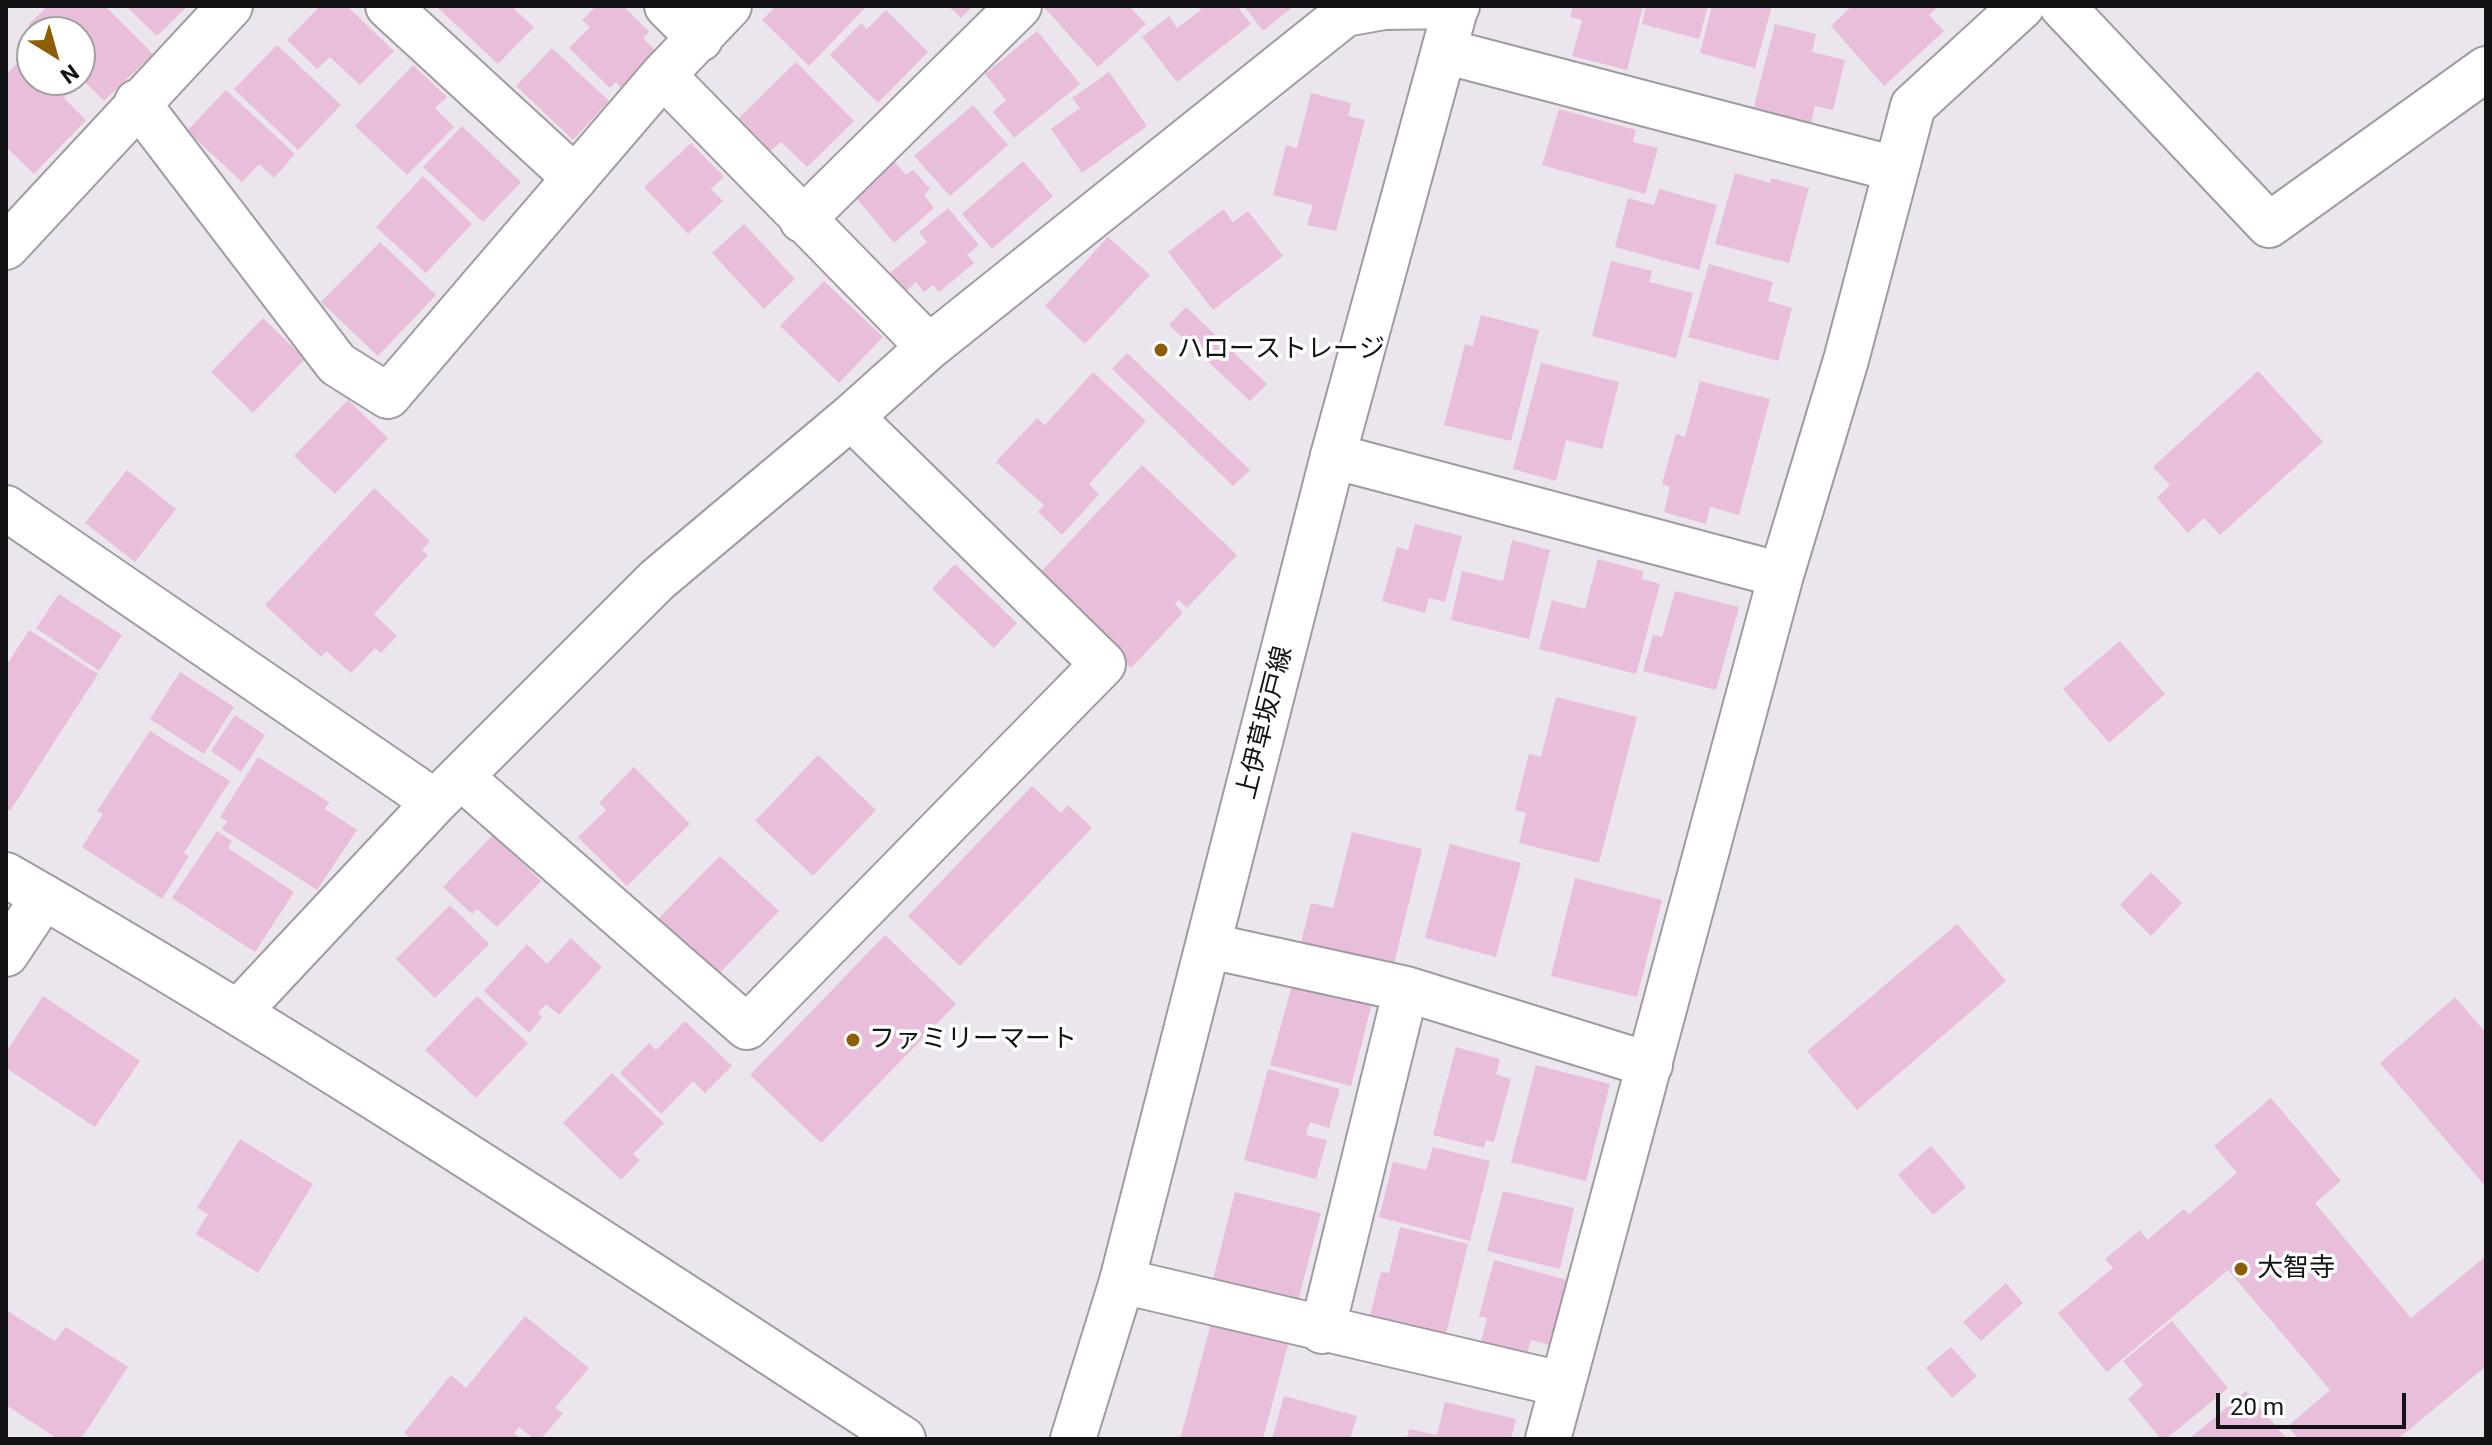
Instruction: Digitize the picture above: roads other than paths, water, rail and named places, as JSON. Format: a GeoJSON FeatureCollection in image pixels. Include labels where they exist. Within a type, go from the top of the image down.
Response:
{"type":"FeatureCollection","features":[{"type":"Feature","properties":{"kind":"street"},"geometry":{"type":"LineString","coordinates":[[6,247],[137,102],[230,6]]}},
{"type":"Feature","properties":{"kind":"street"},"geometry":{"type":"LineString","coordinates":[[388,6],[575,178]]}},
{"type":"Feature","properties":{"kind":"street"},"geometry":{"type":"LineString","coordinates":[[667,6],[700,39]]}},
{"type":"Feature","properties":{"kind":"street"},"geometry":{"type":"LineString","coordinates":[[137,102],[337,364],[388,396],[663,75],[729,6]]}},
{"type":"Feature","properties":{"kind":"street"},"geometry":{"type":"LineString","coordinates":[[802,220],[1019,6]]}},
{"type":"Feature","properties":{"kind":"street"},"geometry":{"type":"LineString","coordinates":[[239,1011],[448,789],[657,580],[851,417],[929,347],[1345,14],[1384,7],[1456,6]]}},
{"type":"Feature","properties":{"kind":"street","name":"上伊草坂戸線"},"geometry":{"type":"LineString","coordinates":[[1073,1439],[1122,1281],[1333,456],[1456,6]]}},
{"type":"Feature","properties":{"kind":"street"},"geometry":{"type":"LineString","coordinates":[[1548,1439],[1781,575],[1846,360],[1913,106],[2022,6]]}},
{"type":"Feature","properties":{"kind":"street"},"geometry":{"type":"LineString","coordinates":[[2062,6],[2269,225],[2486,69]]}},
{"type":"Feature","properties":{"kind":"street"},"geometry":{"type":"LineString","coordinates":[[1444,51],[1895,169]]}},
{"type":"Feature","properties":{"kind":"street"},"geometry":{"type":"LineString","coordinates":[[663,75],[929,347]]}},
{"type":"Feature","properties":{"kind":"street"},"geometry":{"type":"LineString","coordinates":[[6,508],[448,789],[747,1027],[1103,664],[851,417]]}},
{"type":"Feature","properties":{"kind":"street"},"geometry":{"type":"LineString","coordinates":[[1333,456],[1781,575]]}},
{"type":"Feature","properties":{"kind":"street"},"geometry":{"type":"LineString","coordinates":[[6,875],[239,1011],[474,1159],[903,1439]]}},
{"type":"Feature","properties":{"kind":"street"},"geometry":{"type":"LineString","coordinates":[[6,954],[44,897]]}},
{"type":"Feature","properties":{"kind":"street"},"geometry":{"type":"LineString","coordinates":[[1210,946],[1406,989],[1650,1065]]}},
{"type":"Feature","properties":{"kind":"street"},"geometry":{"type":"LineString","coordinates":[[1322,1331],[1406,989]]}},
{"type":"Feature","properties":{"kind":"street"},"geometry":{"type":"LineString","coordinates":[[1122,1281],[1322,1331],[1561,1384]]}},
{"type":"Feature","properties":{"kind":"place","name":"ハローストレージ"},"geometry":{"type":"Point","coordinates":[1161,350]}},
{"type":"Feature","properties":{"kind":"place","name":"ファミリーマート"},"geometry":{"type":"Point","coordinates":[853,1040]}},
{"type":"Feature","properties":{"kind":"place","name":"大智寺"},"geometry":{"type":"Point","coordinates":[2241,1269]}}]}
